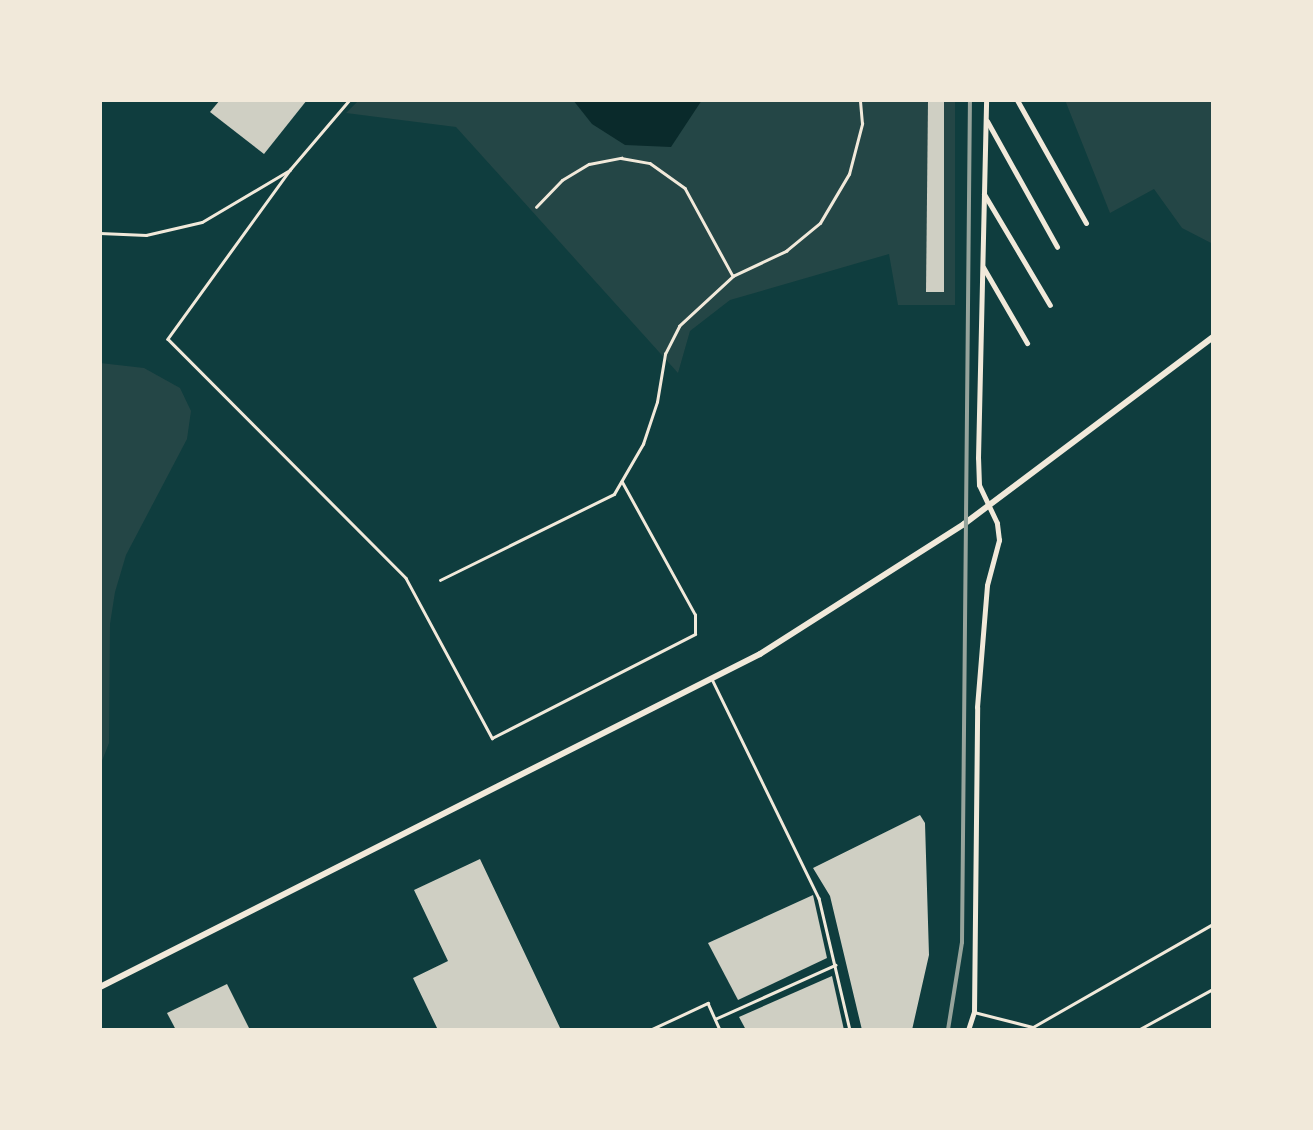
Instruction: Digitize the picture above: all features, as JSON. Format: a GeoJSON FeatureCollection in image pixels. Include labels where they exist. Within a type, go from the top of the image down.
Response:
{"type":"FeatureCollection","features":[{"type":"Feature","properties":{"kind":"street"},"geometry":{"type":"LineString","coordinates":[[968,1030],[974,1012],[977,707],[987,585],[999,540],[997,523],[986,508],[978,458],[986,100]]}},
{"type":"Feature","properties":{"kind":"street"},"geometry":{"type":"LineString","coordinates":[[1017,100],[1086,223]]}},
{"type":"Feature","properties":{"kind":"street"},"geometry":{"type":"LineString","coordinates":[[986,120],[1057,247]]}},
{"type":"Feature","properties":{"kind":"street"},"geometry":{"type":"LineString","coordinates":[[984,194],[1050,305]]}},
{"type":"Feature","properties":{"kind":"street"},"geometry":{"type":"LineString","coordinates":[[982,267],[1027,343]]}},
{"type":"Feature","properties":{"kind":"street"},"geometry":{"type":"LineString","coordinates":[[100,987],[760,654],[986,508],[1213,337]]}},
{"type":"Feature","properties":{"kind":"lane"},"geometry":{"type":"LineString","coordinates":[[350,100],[291,169],[168,339],[406,578],[492,738],[688,642],[697,631],[695,615],[622,482]]}},
{"type":"Feature","properties":{"kind":"lane"},"geometry":{"type":"LineString","coordinates":[[440,580],[614,494],[643,444],[657,402],[665,354],[679,326],[733,276],[786,251],[820,223],[849,174],[862,124],[860,100]]}},
{"type":"Feature","properties":{"kind":"lane"},"geometry":{"type":"LineString","coordinates":[[536,206],[562,180],[589,164],[621,159],[650,163],[685,188],[733,276]]}},
{"type":"Feature","properties":{"kind":"lane"},"geometry":{"type":"LineString","coordinates":[[100,233],[146,236],[202,222],[291,169]]}},
{"type":"Feature","properties":{"kind":"lane"},"geometry":{"type":"LineString","coordinates":[[712,679],[819,898],[850,1030]]}},
{"type":"Feature","properties":{"kind":"lane"},"geometry":{"type":"LineString","coordinates":[[974,1012],[1034,1029],[1213,924]]}},
{"type":"Feature","properties":{"kind":"lane"},"geometry":{"type":"LineString","coordinates":[[715,1019],[835,965]]}},
{"type":"Feature","properties":{"kind":"lane"},"geometry":{"type":"LineString","coordinates":[[1138,1030],[1213,989]]}},
{"type":"Feature","properties":{"kind":"lane"},"geometry":{"type":"LineString","coordinates":[[650,1030],[708,1003],[720,1030]]}},
{"type":"Feature","properties":{"kind":"shaded area"},"geometry":{"type":"Polygon","coordinates":[[[359,100],[955,100],[955,305],[898,305],[889,254],[730,300],[690,331],[678,373],[456,127],[346,113],[359,100]]]}},
{"type":"Feature","properties":{"kind":"shaded area"},"geometry":{"type":"Polygon","coordinates":[[[573,100],[702,100],[671,147],[625,145],[592,124],[573,100]]]}},
{"type":"Feature","properties":{"kind":"shaded area"},"geometry":{"type":"Polygon","coordinates":[[[1065,100],[1213,100],[1213,244],[1182,228],[1154,189],[1110,213],[1065,100]]]}},
{"type":"Feature","properties":{"kind":"shaded area"},"geometry":{"type":"Polygon","coordinates":[[[100,363],[144,368],[180,388],[191,411],[187,439],[126,555],[115,592],[110,624],[109,743],[100,766],[100,363]]]}},
{"type":"Feature","properties":{"kind":"building"},"geometry":{"type":"Polygon","coordinates":[[[220,100],[307,100],[264,154],[210,112],[220,100]]]}},
{"type":"Feature","properties":{"kind":"building"},"geometry":{"type":"Polygon","coordinates":[[[928,100],[944,100],[944,292],[926,292],[928,100]]]}},
{"type":"Feature","properties":{"kind":"building"},"geometry":{"type":"Polygon","coordinates":[[[920,815],[925,823],[929,955],[912,1030],[862,1030],[830,896],[813,868],[920,815]]]}},
{"type":"Feature","properties":{"kind":"building"},"geometry":{"type":"Polygon","coordinates":[[[480,859],[561,1030],[438,1030],[413,978],[448,961],[414,890],[480,859]]]}},
{"type":"Feature","properties":{"kind":"building"},"geometry":{"type":"Polygon","coordinates":[[[813,895],[827,958],[738,1000],[708,943],[813,895]]]}},
{"type":"Feature","properties":{"kind":"building"},"geometry":{"type":"Polygon","coordinates":[[[832,976],[844,1030],[746,1030],[739,1017],[832,976]]]}},
{"type":"Feature","properties":{"kind":"building"},"geometry":{"type":"Polygon","coordinates":[[[227,984],[250,1030],[176,1030],[167,1013],[227,984]]]}},
{"type":"Feature","properties":{"kind":"railway"},"geometry":{"type":"LineString","coordinates":[[948,1030],[962,943],[970,100]]}}]}
